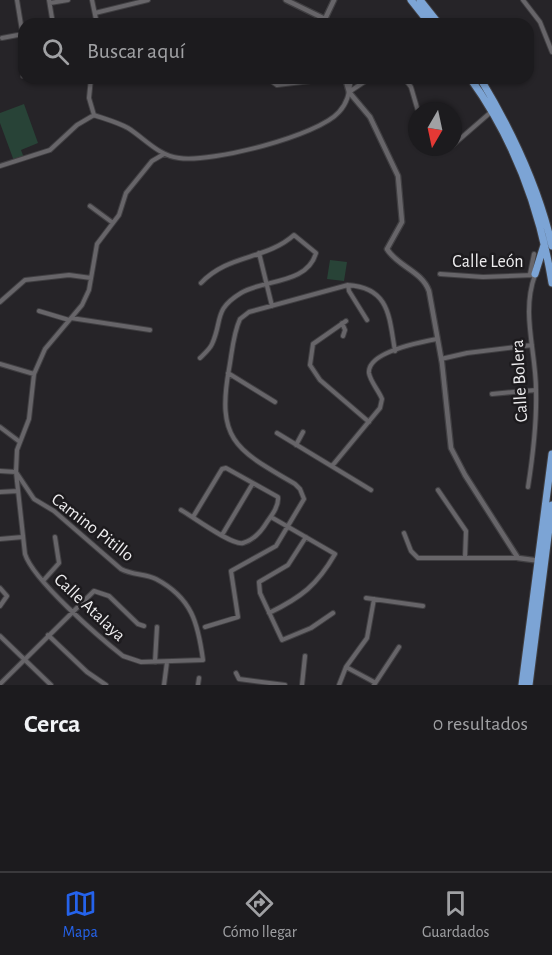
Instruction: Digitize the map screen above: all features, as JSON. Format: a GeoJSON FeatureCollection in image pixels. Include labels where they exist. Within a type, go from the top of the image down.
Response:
{"type":"FeatureCollection","features":[{"type":"Feature","properties":{"kind":"highway"},"geometry":{"type":"LineString","coordinates":[[411,0],[425,18]]}},
{"type":"Feature","properties":{"kind":"highway"},"geometry":{"type":"LineString","coordinates":[[420,0],[434,18]]}},
{"type":"Feature","properties":{"kind":"highway"},"geometry":{"type":"LineString","coordinates":[[474,84],[492,112],[523,175],[544,242],[552,283]]}},
{"type":"Feature","properties":{"kind":"highway"},"geometry":{"type":"LineString","coordinates":[[483,84],[523,156],[552,246]]}},
{"type":"Feature","properties":{"kind":"highway"},"geometry":{"type":"LineString","coordinates":[[533,275],[544,242]]}},
{"type":"Feature","properties":{"kind":"highway"},"geometry":{"type":"LineString","coordinates":[[533,275],[542,264],[549,267]]}},
{"type":"Feature","properties":{"kind":"highway"},"geometry":{"type":"LineString","coordinates":[[529,685],[552,454]]}},
{"type":"Feature","properties":{"kind":"highway"},"geometry":{"type":"LineString","coordinates":[[522,685],[552,505]]}},
{"type":"Feature","properties":{"kind":"street"},"geometry":{"type":"LineString","coordinates":[[17,0],[20,18]]}},
{"type":"Feature","properties":{"kind":"street"},"geometry":{"type":"LineString","coordinates":[[52,18],[50,2],[68,0]]}},
{"type":"Feature","properties":{"kind":"street"},"geometry":{"type":"LineString","coordinates":[[92,0],[96,18]]}},
{"type":"Feature","properties":{"kind":"street"},"geometry":{"type":"LineString","coordinates":[[95,13],[148,0]]}},
{"type":"Feature","properties":{"kind":"street"},"geometry":{"type":"LineString","coordinates":[[286,0],[319,18]]}},
{"type":"Feature","properties":{"kind":"street"},"geometry":{"type":"LineString","coordinates":[[327,18],[334,0]]}},
{"type":"Feature","properties":{"kind":"street"},"geometry":{"type":"LineString","coordinates":[[523,0],[540,22],[552,52]]}},
{"type":"Feature","properties":{"kind":"street"},"geometry":{"type":"LineString","coordinates":[[2,38],[18,35]]}},
{"type":"Feature","properties":{"kind":"street"},"geometry":{"type":"LineString","coordinates":[[91,84],[89,98],[94,115]]}},
{"type":"Feature","properties":{"kind":"street"},"geometry":{"type":"LineString","coordinates":[[347,84],[349,92],[370,117],[395,168],[402,222],[387,249],[392,256],[427,285],[441,359],[451,448],[465,475],[518,558]]}},
{"type":"Feature","properties":{"kind":"street"},"geometry":{"type":"LineString","coordinates":[[94,115],[127,128],[164,154],[177,158],[203,159],[266,145],[309,130],[339,112],[348,99],[350,84]]}},
{"type":"Feature","properties":{"kind":"street"},"geometry":{"type":"LineString","coordinates":[[349,92],[361,84]]}},
{"type":"Feature","properties":{"kind":"street"},"geometry":{"type":"LineString","coordinates":[[409,84],[415,102]]}},
{"type":"Feature","properties":{"kind":"street"},"geometry":{"type":"LineString","coordinates":[[462,136],[492,112]]}},
{"type":"Feature","properties":{"kind":"street"},"geometry":{"type":"LineString","coordinates":[[0,166],[50,150],[77,125],[94,115]]}},
{"type":"Feature","properties":{"kind":"street","name":"Calle Atalaya"},"geometry":{"type":"LineString","coordinates":[[164,154],[152,161],[126,193],[119,215],[96,244],[91,278],[81,305],[45,349],[34,374],[29,419],[20,442],[16,472],[28,564],[123,656],[141,662],[167,662]]}},
{"type":"Feature","properties":{"kind":"street"},"geometry":{"type":"LineString","coordinates":[[90,206],[113,223]]}},
{"type":"Feature","properties":{"kind":"street"},"geometry":{"type":"LineString","coordinates":[[201,283],[227,263],[281,246],[294,235],[316,254],[300,273],[243,291],[227,303],[217,319],[212,344],[201,357]]}},
{"type":"Feature","properties":{"kind":"street"},"geometry":{"type":"LineString","coordinates":[[259,253],[272,306]]}},
{"type":"Feature","properties":{"kind":"street","name":"Calle Bolera"},"geometry":{"type":"LineString","coordinates":[[528,488],[535,437],[536,390],[528,312],[534,254]]}},
{"type":"Feature","properties":{"kind":"street","name":"Calle León"},"geometry":{"type":"LineString","coordinates":[[440,274],[483,277],[533,275]]}},
{"type":"Feature","properties":{"kind":"street"},"geometry":{"type":"LineString","coordinates":[[0,302],[25,280],[69,275],[91,278]]}},
{"type":"Feature","properties":{"kind":"street"},"geometry":{"type":"LineString","coordinates":[[205,627],[238,617],[231,571],[271,550],[304,499],[303,493],[295,484],[250,458],[234,440],[225,416],[228,374],[240,319],[249,312],[348,285],[364,286],[381,298],[388,312],[395,351]]}},
{"type":"Feature","properties":{"kind":"street"},"geometry":{"type":"LineString","coordinates":[[348,285],[349,291],[367,316]]}},
{"type":"Feature","properties":{"kind":"street"},"geometry":{"type":"LineString","coordinates":[[39,311],[70,319],[150,330]]}},
{"type":"Feature","properties":{"kind":"street"},"geometry":{"type":"LineString","coordinates":[[343,336],[344,322],[313,344],[310,365],[320,380],[369,422]]}},
{"type":"Feature","properties":{"kind":"street"},"geometry":{"type":"LineString","coordinates":[[332,466],[380,408],[382,399],[369,375],[370,366],[374,361],[410,344],[437,339]]}},
{"type":"Feature","properties":{"kind":"street"},"geometry":{"type":"LineString","coordinates":[[441,359],[467,353],[532,345]]}},
{"type":"Feature","properties":{"kind":"street"},"geometry":{"type":"LineString","coordinates":[[0,364],[34,374]]}},
{"type":"Feature","properties":{"kind":"street"},"geometry":{"type":"LineString","coordinates":[[228,374],[275,402]]}},
{"type":"Feature","properties":{"kind":"street"},"geometry":{"type":"LineString","coordinates":[[492,394],[536,390]]}},
{"type":"Feature","properties":{"kind":"street"},"geometry":{"type":"LineString","coordinates":[[0,427],[20,442]]}},
{"type":"Feature","properties":{"kind":"street"},"geometry":{"type":"LineString","coordinates":[[296,445],[303,432]]}},
{"type":"Feature","properties":{"kind":"street"},"geometry":{"type":"LineString","coordinates":[[277,433],[371,490]]}},
{"type":"Feature","properties":{"kind":"street"},"geometry":{"type":"LineString","coordinates":[[181,510],[236,544],[258,535],[279,502],[278,497],[230,469],[222,469],[193,517]]}},
{"type":"Feature","properties":{"kind":"street"},"geometry":{"type":"LineString","coordinates":[[0,471],[16,472]]}},
{"type":"Feature","properties":{"kind":"street","name":"Camino Pitillo"},"geometry":{"type":"LineString","coordinates":[[16,472],[34,499],[54,511],[121,569],[130,574],[155,578],[179,596],[192,610],[200,637],[203,660],[167,662]]}},
{"type":"Feature","properties":{"kind":"street"},"geometry":{"type":"LineString","coordinates":[[222,535],[253,483]]}},
{"type":"Feature","properties":{"kind":"street"},"geometry":{"type":"LineString","coordinates":[[438,490],[466,531],[465,558]]}},
{"type":"Feature","properties":{"kind":"street"},"geometry":{"type":"LineString","coordinates":[[0,492],[18,491]]}},
{"type":"Feature","properties":{"kind":"street"},"geometry":{"type":"LineString","coordinates":[[269,613],[291,602],[311,588],[321,577],[335,554],[271,517]]}},
{"type":"Feature","properties":{"kind":"street"},"geometry":{"type":"LineString","coordinates":[[404,533],[411,551],[418,558],[518,558],[541,561]]}},
{"type":"Feature","properties":{"kind":"street"},"geometry":{"type":"LineString","coordinates":[[0,539],[23,537]]}},
{"type":"Feature","properties":{"kind":"street"},"geometry":{"type":"LineString","coordinates":[[43,581],[59,563],[55,537]]}},
{"type":"Feature","properties":{"kind":"street"},"geometry":{"type":"LineString","coordinates":[[306,537],[288,566],[259,582],[260,593],[282,640],[304,632],[333,613]]}},
{"type":"Feature","properties":{"kind":"street"},"geometry":{"type":"LineString","coordinates":[[0,588],[7,596],[0,606]]}},
{"type":"Feature","properties":{"kind":"street"},"geometry":{"type":"LineString","coordinates":[[2,684],[90,593],[102,591],[138,624],[144,626]]}},
{"type":"Feature","properties":{"kind":"street"},"geometry":{"type":"LineString","coordinates":[[366,598],[423,606]]}},
{"type":"Feature","properties":{"kind":"street"},"geometry":{"type":"LineString","coordinates":[[339,685],[346,667],[367,638],[374,599]]}},
{"type":"Feature","properties":{"kind":"street"},"geometry":{"type":"LineString","coordinates":[[155,662],[157,627]]}},
{"type":"Feature","properties":{"kind":"street"},"geometry":{"type":"LineString","coordinates":[[48,635],[87,672],[106,685]]}},
{"type":"Feature","properties":{"kind":"street"},"geometry":{"type":"LineString","coordinates":[[0,636],[51,685]]}},
{"type":"Feature","properties":{"kind":"street"},"geometry":{"type":"LineString","coordinates":[[346,667],[374,684],[399,647]]}},
{"type":"Feature","properties":{"kind":"street"},"geometry":{"type":"LineString","coordinates":[[302,685],[305,656]]}},
{"type":"Feature","properties":{"kind":"street"},"geometry":{"type":"LineString","coordinates":[[164,685],[167,662]]}},
{"type":"Feature","properties":{"kind":"street"},"geometry":{"type":"LineString","coordinates":[[236,673],[239,679],[285,685]]}},
{"type":"Feature","properties":{"kind":"street"},"geometry":{"type":"LineString","coordinates":[[198,685],[199,678]]}},
{"type":"Feature","properties":{"kind":"green space"},"geometry":{"type":"Polygon","coordinates":[[[24,104],[38,143],[21,150],[24,158],[14,161],[0,123],[0,113],[24,104]]]}},
{"type":"Feature","properties":{"kind":"green space"},"geometry":{"type":"Polygon","coordinates":[[[330,260],[347,262],[344,281],[327,279],[330,260]]]}}]}
